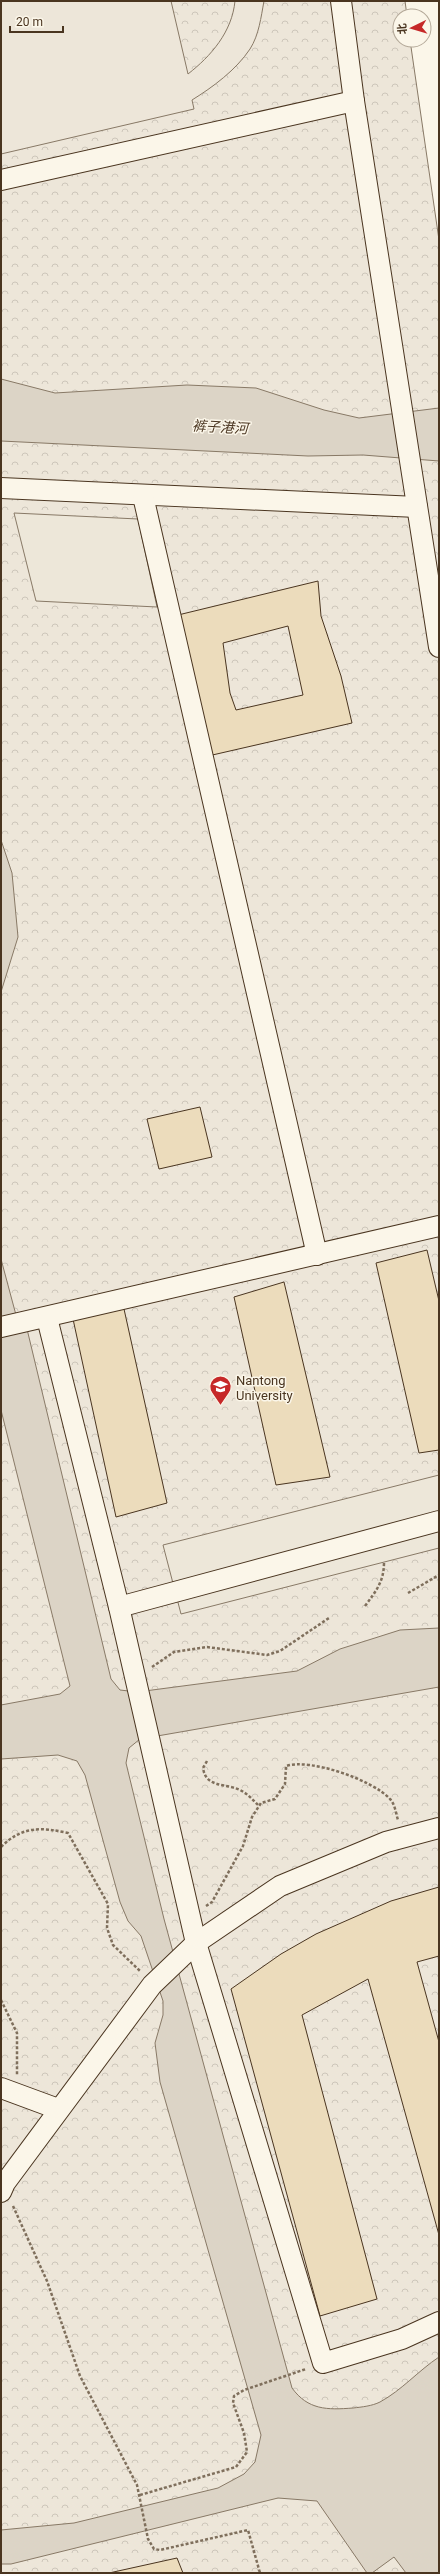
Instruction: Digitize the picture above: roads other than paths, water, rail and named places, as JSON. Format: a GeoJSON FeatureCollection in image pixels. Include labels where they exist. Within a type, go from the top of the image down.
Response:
{"type":"FeatureCollection","features":[{"type":"Feature","properties":{"kind":"street"},"geometry":{"type":"LineString","coordinates":[[341,1],[354,101],[439,647]]}},
{"type":"Feature","properties":{"kind":"street"},"geometry":{"type":"LineString","coordinates":[[1,180],[354,101]]}},
{"type":"Feature","properties":{"kind":"street"},"geometry":{"type":"LineString","coordinates":[[1,488],[143,496],[417,507]]}},
{"type":"Feature","properties":{"kind":"street"},"geometry":{"type":"LineString","coordinates":[[143,496],[317,1255]]}},
{"type":"Feature","properties":{"kind":"street"},"geometry":{"type":"LineString","coordinates":[[1,1327],[47,1318],[439,1226]]}},
{"type":"Feature","properties":{"kind":"street"},"geometry":{"type":"LineString","coordinates":[[47,1318],[119,1607],[191,1919],[190,1948],[323,2363],[402,2339],[439,2322]]}},
{"type":"Feature","properties":{"kind":"street"},"geometry":{"type":"LineString","coordinates":[[119,1607],[439,1521]]}},
{"type":"Feature","properties":{"kind":"street"},"geometry":{"type":"LineString","coordinates":[[2,2181],[153,1983],[190,1948],[280,1886],[386,1842],[439,1828]]}},
{"type":"Feature","properties":{"kind":"street"},"geometry":{"type":"LineString","coordinates":[[7,2090],[58,2109]]}},
{"type":"Feature","properties":{"kind":"water","name":"裤子港河"},"geometry":{"type":"Polygon","coordinates":[[[1,379],[55,393],[187,385],[256,388],[324,410],[359,418],[439,408],[439,461],[363,455],[308,456],[1,441],[1,379]]]}},
{"type":"Feature","properties":{"kind":"water"},"geometry":{"type":"Polygon","coordinates":[[[1,840],[12,873],[18,937],[1,992],[1,840]]]}},
{"type":"Feature","properties":{"kind":"water"},"geometry":{"type":"Polygon","coordinates":[[[1,1259],[20,1330],[27,1329],[111,1679],[120,1690],[137,1692],[297,1671],[340,1649],[400,1630],[439,1628],[439,1687],[140,1739],[129,1748],[126,1763],[164,1919],[292,2388],[305,2401],[311,2405],[319,2407],[335,2409],[367,2406],[380,2402],[388,2397],[439,2357],[439,2573],[406,2573],[394,2557],[372,2573],[367,2573],[317,2501],[278,2498],[11,2564],[1,2564],[1,2530],[74,2523],[218,2488],[244,2474],[255,2462],[261,2435],[160,2082],[155,2043],[163,2015],[163,2001],[141,1936],[128,1921],[120,1902],[85,1775],[77,1761],[58,1755],[1,1759],[1,1705],[60,1694],[70,1686],[1,1410],[1,1259]]]}},
{"type":"Feature","properties":{"kind":"place","name":"Nantong University"},"geometry":{"type":"Point","coordinates":[220,1406]}}]}
